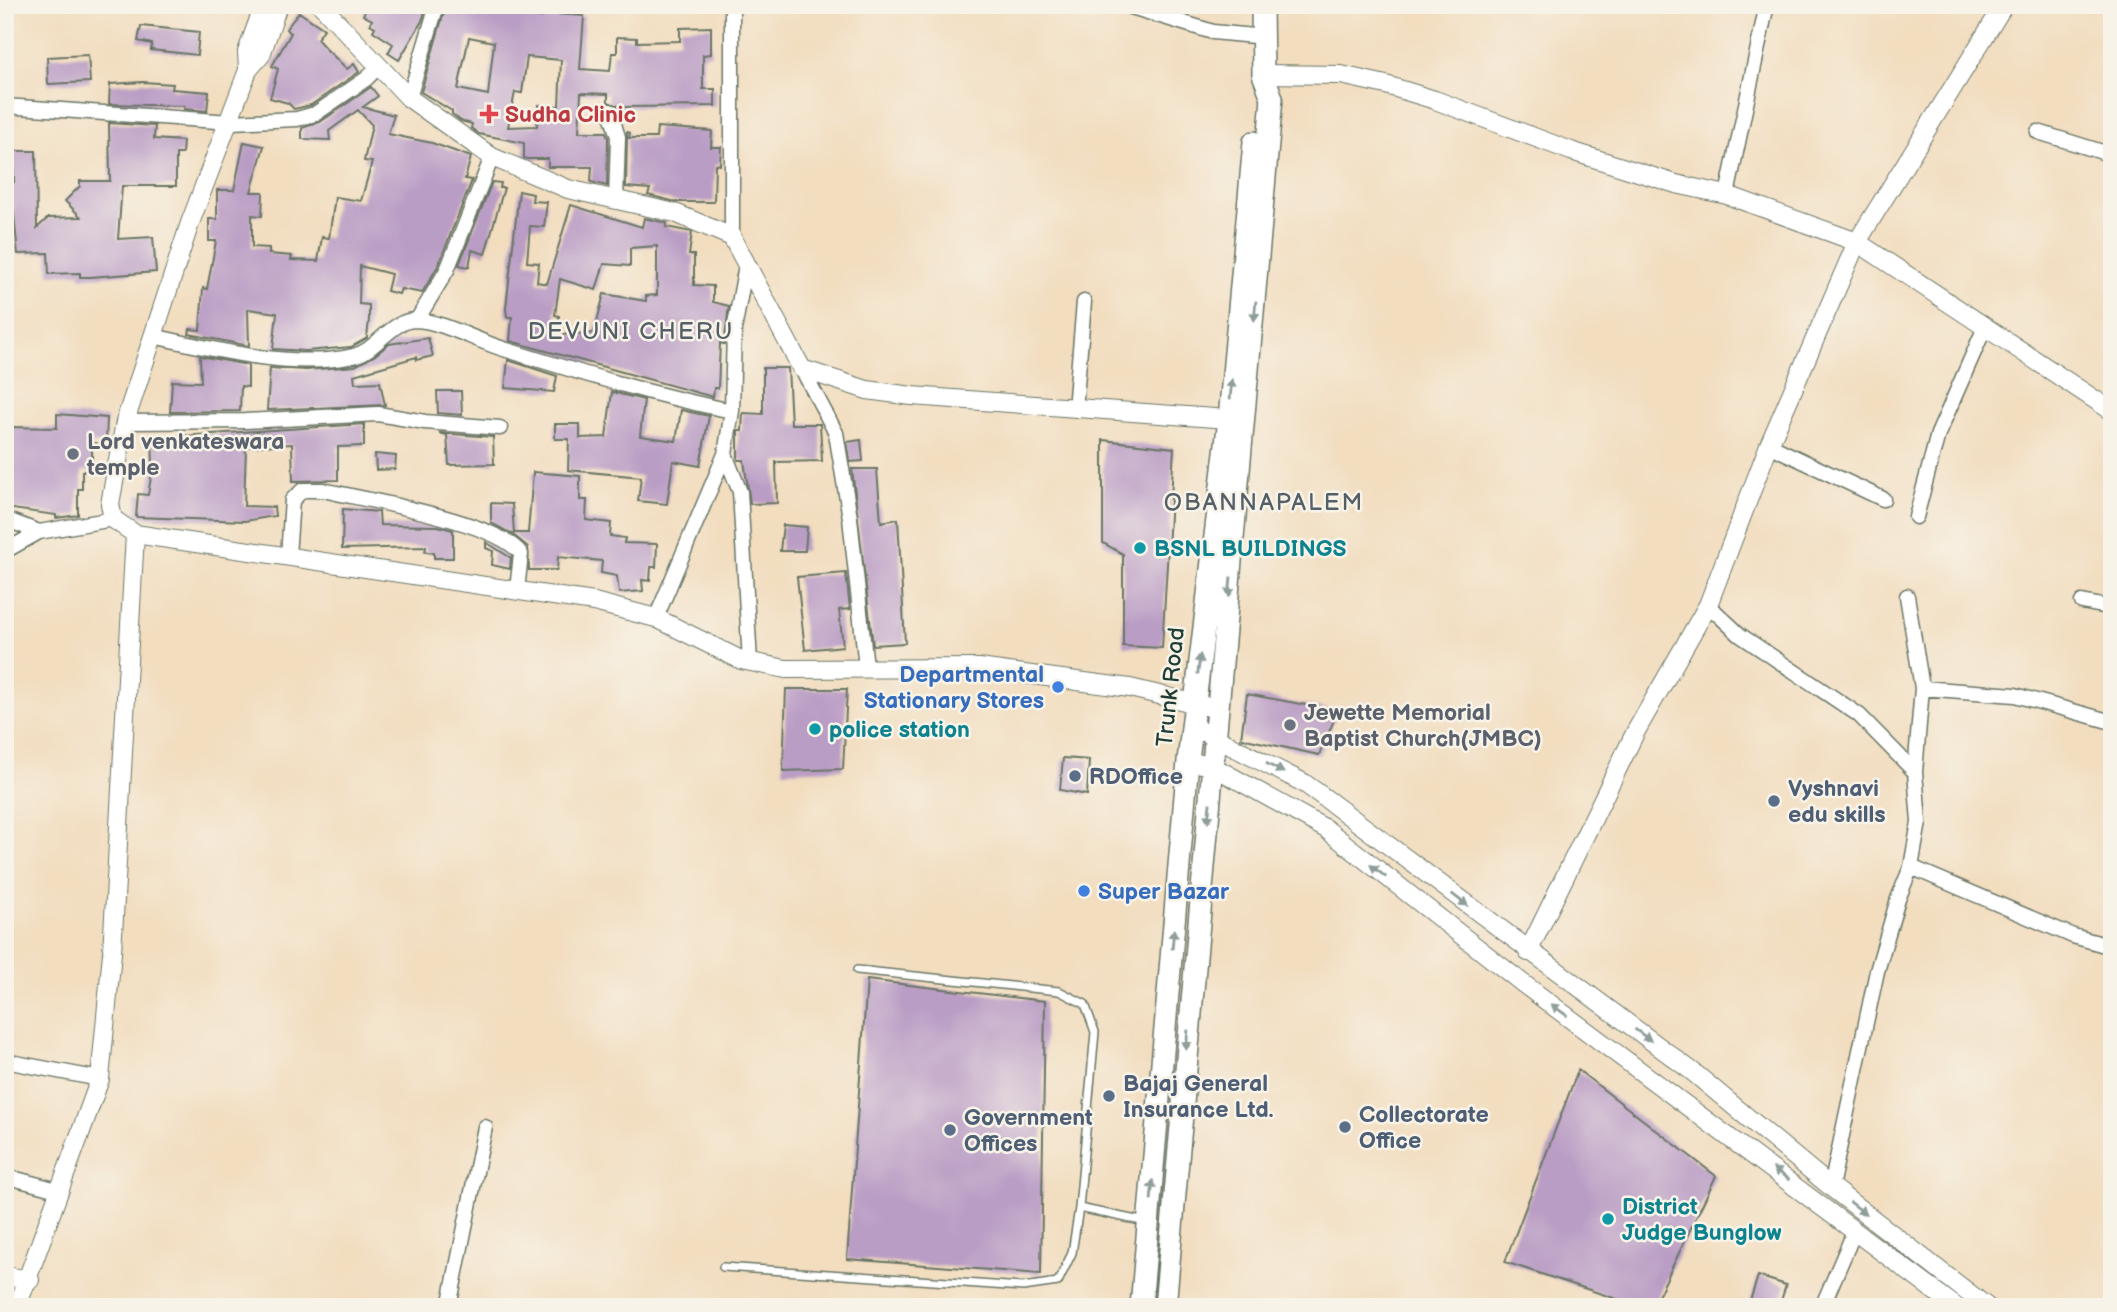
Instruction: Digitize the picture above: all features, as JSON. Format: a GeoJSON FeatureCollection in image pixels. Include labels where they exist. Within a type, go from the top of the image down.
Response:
{"type":"FeatureCollection","features":[{"type":"Feature","properties":{"kind":"main road","name":"Trunk Road"},"geometry":{"type":"LineString","coordinates":[[1141,1307],[1194,704],[1237,420],[1258,98],[1263,74],[1262,5]]}},
{"type":"Feature","properties":{"kind":"main road"},"geometry":{"type":"LineString","coordinates":[[1166,1307],[1216,736],[1237,420]]}},
{"type":"Feature","properties":{"kind":"street"},"geometry":{"type":"LineString","coordinates":[[113,519],[110,504],[125,422],[190,223],[231,122],[248,70],[247,52],[264,5]]}},
{"type":"Feature","properties":{"kind":"street"},"geometry":{"type":"LineString","coordinates":[[248,70],[261,55],[278,5]]}},
{"type":"Feature","properties":{"kind":"street"},"geometry":{"type":"LineString","coordinates":[[321,5],[409,98],[492,157],[568,189],[675,213],[732,237]]}},
{"type":"Feature","properties":{"kind":"street"},"geometry":{"type":"LineString","coordinates":[[409,98],[437,5]]}},
{"type":"Feature","properties":{"kind":"street"},"geometry":{"type":"LineString","coordinates":[[732,5],[732,237],[836,433],[866,667]]}},
{"type":"Feature","properties":{"kind":"street"},"geometry":{"type":"LineString","coordinates":[[1125,5],[1213,32],[1264,37]]}},
{"type":"Feature","properties":{"kind":"street"},"geometry":{"type":"LineString","coordinates":[[1528,952],[1636,731],[1708,605],[1769,445],[1857,243],[2004,5]]}},
{"type":"Feature","properties":{"kind":"street"},"geometry":{"type":"LineString","coordinates":[[1727,195],[1766,9]]}},
{"type":"Feature","properties":{"kind":"street"},"geometry":{"type":"LineString","coordinates":[[5,106],[231,122],[297,119],[315,114],[366,79],[379,66]]}},
{"type":"Feature","properties":{"kind":"street"},"geometry":{"type":"LineString","coordinates":[[1263,74],[1341,75],[1386,85],[1571,151],[1676,184],[1727,195],[1857,243],[2112,411]]}},
{"type":"Feature","properties":{"kind":"street"},"geometry":{"type":"LineString","coordinates":[[610,111],[618,137],[616,200]]}},
{"type":"Feature","properties":{"kind":"street"},"geometry":{"type":"LineString","coordinates":[[2038,132],[2112,155]]}},
{"type":"Feature","properties":{"kind":"street"},"geometry":{"type":"LineString","coordinates":[[417,320],[447,270],[492,157]]}},
{"type":"Feature","properties":{"kind":"street"},"geometry":{"type":"LineString","coordinates":[[656,618],[725,454],[732,411],[734,330],[746,265]]}},
{"type":"Feature","properties":{"kind":"street"},"geometry":{"type":"LineString","coordinates":[[1075,409],[1084,302]]}},
{"type":"Feature","properties":{"kind":"street"},"geometry":{"type":"LineString","coordinates":[[153,336],[254,356],[344,358],[369,349],[401,324],[417,320],[518,354],[691,403],[732,411]]}},
{"type":"Feature","properties":{"kind":"street"},"geometry":{"type":"LineString","coordinates":[[1916,517],[1938,434],[1985,327]]}},
{"type":"Feature","properties":{"kind":"street"},"geometry":{"type":"LineString","coordinates":[[802,369],[867,390],[1075,409],[1237,420]]}},
{"type":"Feature","properties":{"kind":"street"},"geometry":{"type":"LineString","coordinates":[[125,422],[245,421],[359,414],[500,428]]}},
{"type":"Feature","properties":{"kind":"street"},"geometry":{"type":"LineString","coordinates":[[1769,445],[1883,499]]}},
{"type":"Feature","properties":{"kind":"street"},"geometry":{"type":"LineString","coordinates":[[725,454],[740,492],[750,662]]}},
{"type":"Feature","properties":{"kind":"street"},"geometry":{"type":"LineString","coordinates":[[288,556],[292,500],[303,490],[323,490],[463,522],[492,535],[521,554],[517,590]]}},
{"type":"Feature","properties":{"kind":"street"},"geometry":{"type":"LineString","coordinates":[[5,519],[39,532]]}},
{"type":"Feature","properties":{"kind":"street"},"geometry":{"type":"LineString","coordinates":[[5,551],[39,532],[113,519],[135,534],[594,603],[656,618],[750,662],[786,669],[853,671],[866,667],[979,668],[1130,688],[1218,709]]}},
{"type":"Feature","properties":{"kind":"street"},"geometry":{"type":"LineString","coordinates":[[17,1307],[30,1280],[100,1079],[113,940],[135,534]]}},
{"type":"Feature","properties":{"kind":"street"},"geometry":{"type":"LineString","coordinates":[[1832,1187],[1877,971],[1898,900],[1911,867],[1919,822],[1915,772],[1922,688],[1907,596]]}},
{"type":"Feature","properties":{"kind":"street"},"geometry":{"type":"LineString","coordinates":[[2082,602],[2112,608]]}},
{"type":"Feature","properties":{"kind":"street"},"geometry":{"type":"LineString","coordinates":[[1708,605],[1740,635],[1859,715],[1915,772]]}},
{"type":"Feature","properties":{"kind":"street"},"geometry":{"type":"LineString","coordinates":[[1922,688],[2015,695],[2112,722]]}},
{"type":"Feature","properties":{"kind":"street"},"geometry":{"type":"LineString","coordinates":[[1192,726],[1304,783],[1693,1072],[1832,1187],[1987,1307]]}},
{"type":"Feature","properties":{"kind":"street"},"geometry":{"type":"LineString","coordinates":[[1188,761],[1213,766],[1326,829],[1510,974],[1956,1307]]}},
{"type":"Feature","properties":{"kind":"street"},"geometry":{"type":"LineString","coordinates":[[1911,867],[2073,936],[2112,947]]}},
{"type":"Feature","properties":{"kind":"street"},"geometry":{"type":"LineString","coordinates":[[5,1061],[100,1079]]}},
{"type":"Feature","properties":{"kind":"street"},"geometry":{"type":"LineString","coordinates":[[449,1307],[485,1127]]}},
{"type":"Feature","properties":{"kind":"street"},"geometry":{"type":"LineString","coordinates":[[5,1176],[61,1191]]}},
{"type":"Feature","properties":{"kind":"street"},"geometry":{"type":"LineString","coordinates":[[1822,1307],[1855,1230]]}},
{"type":"Feature","properties":{"kind":"street"},"geometry":{"type":"LineString","coordinates":[[5,1276],[30,1280]]}},
{"type":"Feature","properties":{"kind":"lane"},"geometry":{"type":"LineString","coordinates":[[723,1267],[1040,1287],[1058,1282],[1066,1270],[1079,1208],[1095,1032],[1085,1004],[1059,991],[857,970]]}},
{"type":"Feature","properties":{"kind":"lane"},"geometry":{"type":"LineString","coordinates":[[1079,1208],[1150,1222]]}},
{"type":"Feature","properties":{"kind":"building"},"geometry":{"type":"Polygon","coordinates":[[[368,5],[427,5],[422,21],[399,60],[388,53],[393,44],[373,31],[375,27],[370,24],[372,20],[363,15],[368,5]]]}},
{"type":"Feature","properties":{"kind":"building"},"geometry":{"type":"Polygon","coordinates":[[[446,5],[502,5],[501,12],[542,17],[542,13],[584,16],[580,69],[610,71],[612,53],[617,53],[617,37],[637,38],[637,42],[680,41],[680,28],[711,27],[711,54],[703,55],[703,89],[715,89],[715,106],[621,107],[608,102],[608,94],[581,93],[579,132],[606,132],[608,138],[607,186],[591,182],[592,167],[548,167],[548,159],[524,158],[524,143],[479,134],[471,128],[472,124],[461,121],[452,111],[421,92],[446,5]],[[469,37],[458,89],[488,95],[494,42],[469,37]],[[527,57],[522,93],[515,92],[508,127],[537,126],[539,105],[559,106],[561,60],[527,57]]]}},
{"type":"Feature","properties":{"kind":"building"},"geometry":{"type":"Polygon","coordinates":[[[299,12],[324,29],[317,39],[325,48],[347,69],[354,64],[359,72],[311,105],[294,109],[288,103],[270,98],[278,69],[272,66],[291,33],[286,29],[299,12]]]}},
{"type":"Feature","properties":{"kind":"building"},"geometry":{"type":"Polygon","coordinates":[[[141,26],[199,32],[197,55],[151,50],[152,44],[138,41],[141,26]]]}},
{"type":"Feature","properties":{"kind":"building"},"geometry":{"type":"Polygon","coordinates":[[[88,55],[90,82],[48,84],[47,57],[88,55]]]}},
{"type":"Feature","properties":{"kind":"building"},"geometry":{"type":"Polygon","coordinates":[[[110,84],[173,84],[172,89],[209,92],[207,111],[184,109],[185,106],[109,104],[110,84]]]}},
{"type":"Feature","properties":{"kind":"building"},"geometry":{"type":"Polygon","coordinates":[[[371,87],[378,96],[363,107],[394,115],[388,134],[432,143],[471,157],[465,179],[472,180],[438,266],[422,293],[401,289],[399,294],[387,291],[391,274],[360,266],[359,304],[369,305],[367,338],[351,347],[306,351],[273,349],[277,313],[248,309],[249,346],[189,334],[190,329],[200,330],[203,288],[207,289],[216,241],[209,241],[209,219],[217,219],[217,190],[234,190],[244,142],[264,146],[251,192],[263,192],[262,216],[252,215],[252,247],[269,248],[269,254],[292,256],[291,260],[318,261],[322,237],[329,238],[335,197],[361,201],[372,162],[364,161],[372,125],[358,110],[329,131],[330,140],[302,139],[302,128],[320,122],[371,87]]]}},
{"type":"Feature","properties":{"kind":"building"},"geometry":{"type":"Polygon","coordinates":[[[109,123],[155,126],[154,139],[183,141],[182,154],[176,154],[176,186],[122,186],[118,239],[153,237],[156,272],[90,277],[80,277],[80,273],[49,274],[48,253],[18,254],[13,204],[5,204],[5,182],[14,182],[13,151],[36,151],[37,228],[48,218],[81,217],[65,201],[80,186],[80,181],[110,181],[109,123]]]}},
{"type":"Feature","properties":{"kind":"building"},"geometry":{"type":"Polygon","coordinates":[[[657,127],[712,131],[711,147],[721,147],[720,165],[715,164],[714,202],[676,202],[648,195],[650,189],[626,187],[627,132],[630,133],[629,138],[656,138],[657,127]]]}},
{"type":"Feature","properties":{"kind":"building"},"geometry":{"type":"Polygon","coordinates":[[[492,182],[501,183],[500,188],[504,188],[485,254],[472,250],[469,267],[459,265],[492,182]]]}},
{"type":"Feature","properties":{"kind":"building"},"geometry":{"type":"Polygon","coordinates":[[[519,191],[533,194],[532,201],[547,202],[544,227],[530,226],[527,262],[539,263],[537,282],[547,284],[571,205],[642,227],[644,218],[667,223],[666,227],[692,232],[689,255],[694,255],[694,285],[713,286],[713,302],[729,306],[724,344],[720,343],[718,388],[714,388],[713,397],[510,341],[512,317],[507,317],[519,191]],[[657,246],[630,248],[630,266],[604,264],[596,290],[560,279],[555,315],[559,316],[558,335],[594,333],[604,294],[646,301],[646,296],[657,295],[657,246]]]}},
{"type":"Feature","properties":{"kind":"building"},"geometry":{"type":"Polygon","coordinates":[[[428,338],[433,356],[416,360],[416,357],[354,375],[355,383],[380,382],[385,405],[267,410],[270,368],[306,370],[355,366],[389,344],[428,338]]]}},
{"type":"Feature","properties":{"kind":"building"},"geometry":{"type":"Polygon","coordinates":[[[200,356],[248,365],[248,387],[241,386],[240,411],[170,412],[172,381],[201,382],[200,356]]]}},
{"type":"Feature","properties":{"kind":"building"},"geometry":{"type":"Polygon","coordinates":[[[508,360],[557,376],[554,392],[505,388],[508,360]]]}},
{"type":"Feature","properties":{"kind":"building"},"geometry":{"type":"Polygon","coordinates":[[[763,368],[788,368],[791,424],[820,424],[822,461],[776,462],[777,503],[750,504],[744,460],[738,460],[738,431],[742,431],[743,413],[763,414],[763,368]]]}},
{"type":"Feature","properties":{"kind":"building"},"geometry":{"type":"Polygon","coordinates":[[[437,391],[461,391],[462,415],[438,413],[437,391]]]}},
{"type":"Feature","properties":{"kind":"building"},"geometry":{"type":"Polygon","coordinates":[[[612,392],[644,400],[640,436],[676,441],[681,410],[709,416],[700,466],[673,461],[667,504],[638,501],[641,477],[568,470],[569,439],[555,439],[555,424],[580,424],[580,438],[606,437],[612,392]]]}},
{"type":"Feature","properties":{"kind":"building"},"geometry":{"type":"Polygon","coordinates":[[[57,414],[107,418],[106,444],[92,443],[92,471],[82,471],[82,489],[78,489],[78,515],[56,518],[56,515],[5,508],[5,441],[9,441],[9,427],[57,428],[57,414]]]}},
{"type":"Feature","properties":{"kind":"building"},"geometry":{"type":"Polygon","coordinates":[[[364,424],[364,446],[338,447],[338,480],[293,481],[292,444],[246,447],[244,506],[274,507],[275,516],[245,521],[136,517],[138,494],[148,495],[153,465],[152,438],[364,424]]]}},
{"type":"Feature","properties":{"kind":"building"},"geometry":{"type":"Polygon","coordinates":[[[439,433],[493,437],[494,464],[449,465],[447,435],[439,433]]]}},
{"type":"Feature","properties":{"kind":"building"},"geometry":{"type":"Polygon","coordinates":[[[861,440],[863,461],[850,462],[847,442],[861,440]]]}},
{"type":"Feature","properties":{"kind":"building","name":"BSNL BUILDINGS"},"geometry":{"type":"Polygon","coordinates":[[[1103,440],[1174,448],[1162,648],[1123,646],[1123,554],[1103,543],[1103,440]]]}},
{"type":"Feature","properties":{"kind":"building"},"geometry":{"type":"Polygon","coordinates":[[[375,454],[396,456],[395,469],[376,470],[375,454]]]}},
{"type":"Feature","properties":{"kind":"building"},"geometry":{"type":"Polygon","coordinates":[[[852,469],[877,469],[881,522],[898,519],[905,643],[873,645],[852,469]]]}},
{"type":"Feature","properties":{"kind":"building"},"geometry":{"type":"Polygon","coordinates":[[[533,472],[580,476],[580,500],[587,500],[586,520],[611,523],[610,536],[625,538],[624,543],[657,544],[656,567],[651,567],[650,581],[642,580],[643,591],[619,593],[617,576],[601,573],[602,561],[558,557],[557,570],[529,570],[528,547],[512,534],[491,523],[491,503],[512,504],[514,533],[528,533],[533,472]]]}},
{"type":"Feature","properties":{"kind":"building"},"geometry":{"type":"Polygon","coordinates":[[[343,509],[379,512],[380,525],[438,526],[453,530],[453,558],[434,558],[434,553],[425,552],[426,547],[342,549],[343,509]]]}},
{"type":"Feature","properties":{"kind":"building"},"geometry":{"type":"Polygon","coordinates":[[[783,525],[807,527],[805,551],[780,551],[783,525]]]}},
{"type":"Feature","properties":{"kind":"building"},"geometry":{"type":"Polygon","coordinates":[[[486,542],[511,558],[510,569],[492,565],[493,551],[486,548],[486,542]]]}},
{"type":"Feature","properties":{"kind":"building"},"geometry":{"type":"Polygon","coordinates":[[[846,573],[850,609],[839,610],[843,646],[805,650],[797,577],[846,573]]]}},
{"type":"Feature","properties":{"kind":"building","name":"police station"},"geometry":{"type":"Polygon","coordinates":[[[786,689],[847,689],[843,769],[783,771],[786,689]]]}},
{"type":"Feature","properties":{"kind":"building"},"geometry":{"type":"Polygon","coordinates":[[[1247,694],[1338,711],[1319,755],[1241,738],[1247,694]]]}},
{"type":"Feature","properties":{"kind":"building"},"geometry":{"type":"Polygon","coordinates":[[[1063,758],[1089,760],[1087,795],[1060,790],[1063,758]]]}},
{"type":"Feature","properties":{"kind":"building","name":"Government Offices"},"geometry":{"type":"Polygon","coordinates":[[[867,980],[1045,1001],[1041,1274],[847,1259],[867,980]]]}},
{"type":"Feature","properties":{"kind":"building","name":"District Judge Bunglow"},"geometry":{"type":"Polygon","coordinates":[[[1578,1070],[1716,1176],[1653,1307],[1641,1307],[1505,1262],[1578,1070]]]}},
{"type":"Feature","properties":{"kind":"building"},"geometry":{"type":"Polygon","coordinates":[[[1758,1276],[1786,1285],[1779,1307],[1748,1307],[1758,1276]]]}},
{"type":"Feature","properties":{"kind":"place","name":"Sudha Clinic"},"geometry":{"type":"Point","coordinates":[489,114]}},
{"type":"Feature","properties":{"kind":"place","name":"Lord venkateswara temple"},"geometry":{"type":"Point","coordinates":[73,454]}},
{"type":"Feature","properties":{"kind":"place","name":"BSNL BUILDINGS"},"geometry":{"type":"Point","coordinates":[1140,548]}},
{"type":"Feature","properties":{"kind":"place","name":"Departmental Stationary Stores"},"geometry":{"type":"Point","coordinates":[1058,687]}},
{"type":"Feature","properties":{"kind":"place","name":"Jewette Memorial Baptist Church(JMBC)"},"geometry":{"type":"Point","coordinates":[1290,725]}},
{"type":"Feature","properties":{"kind":"place","name":"police station"},"geometry":{"type":"Point","coordinates":[815,729]}},
{"type":"Feature","properties":{"kind":"place","name":"RDOffice"},"geometry":{"type":"Point","coordinates":[1075,776]}},
{"type":"Feature","properties":{"kind":"place","name":"Vyshnavi edu skills"},"geometry":{"type":"Point","coordinates":[1774,801]}},
{"type":"Feature","properties":{"kind":"place","name":"Super Bazar"},"geometry":{"type":"Point","coordinates":[1084,891]}},
{"type":"Feature","properties":{"kind":"place","name":"Bajaj General Insurance Ltd."},"geometry":{"type":"Point","coordinates":[1109,1096]}},
{"type":"Feature","properties":{"kind":"place","name":"Collectorate Office"},"geometry":{"type":"Point","coordinates":[1345,1127]}},
{"type":"Feature","properties":{"kind":"place","name":"Government Offices"},"geometry":{"type":"Point","coordinates":[950,1130]}},
{"type":"Feature","properties":{"kind":"place","name":"District Judge Bunglow"},"geometry":{"type":"Point","coordinates":[1608,1219]}},
{"type":"Feature","properties":{"kind":"district","name":"DEVUNI CHERU"},"geometry":{"type":"Point","coordinates":[631,331]}},
{"type":"Feature","properties":{"kind":"district","name":"OBANNAPALEM"},"geometry":{"type":"Point","coordinates":[1264,502]}}]}
